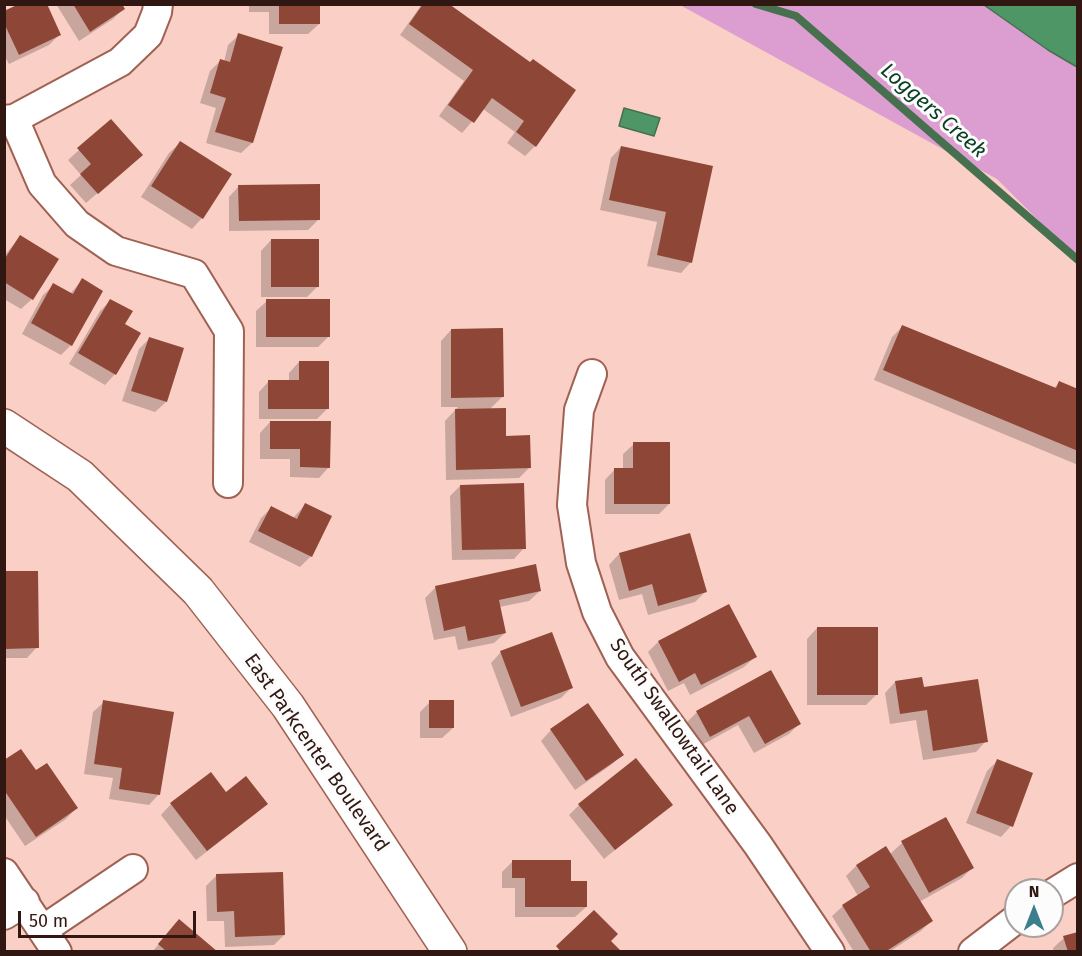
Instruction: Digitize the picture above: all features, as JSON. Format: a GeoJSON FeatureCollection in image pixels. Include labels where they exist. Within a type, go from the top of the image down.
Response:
{"type":"FeatureCollection","features":[{"type":"Feature","properties":{"kind":"main road","name":"East Parkcenter Boulevard"},"geometry":{"type":"LineString","coordinates":[[4,426],[80,476],[198,591],[288,706],[450,951]]}},
{"type":"Feature","properties":{"kind":"street"},"geometry":{"type":"LineString","coordinates":[[158,4],[148,35],[120,62],[9,120],[42,184],[77,224],[116,251],[194,274],[229,331],[228,483]]}},
{"type":"Feature","properties":{"kind":"street","name":"South Swallowtail Lane"},"geometry":{"type":"LineString","coordinates":[[592,374],[579,410],[572,505],[581,563],[597,612],[620,657],[758,845],[830,951]]}},
{"type":"Feature","properties":{"kind":"street"},"geometry":{"type":"LineString","coordinates":[[4,873],[15,908],[50,940],[133,869]]}},
{"type":"Feature","properties":{"kind":"street"},"geometry":{"type":"LineString","coordinates":[[1064,886],[1077,878]]}},
{"type":"Feature","properties":{"kind":"street"},"geometry":{"type":"LineString","coordinates":[[973,951],[1004,928]]}},
{"type":"Feature","properties":{"kind":"shaded area"},"geometry":{"type":"Polygon","coordinates":[[[680,5],[984,5],[1048,50],[1077,67],[1077,259],[997,179],[680,5]]]}},
{"type":"Feature","properties":{"kind":"shaded area"},"geometry":{"type":"Polygon","coordinates":[[[984,5],[1077,5],[1077,67],[1048,50],[984,5]]]}},
{"type":"Feature","properties":{"kind":"shaded area"},"geometry":{"type":"Polygon","coordinates":[[[624,108],[660,118],[654,136],[619,126],[624,108]]]}},
{"type":"Feature","properties":{"kind":"building"},"geometry":{"type":"Polygon","coordinates":[[[19,4],[47,4],[61,35],[19,55],[4,23],[4,11],[19,4]]]}},
{"type":"Feature","properties":{"kind":"building"},"geometry":{"type":"Polygon","coordinates":[[[73,4],[122,4],[125,9],[90,32],[73,4]]]}},
{"type":"Feature","properties":{"kind":"building"},"geometry":{"type":"Polygon","coordinates":[[[279,4],[320,4],[320,24],[279,24],[279,4]]]}},
{"type":"Feature","properties":{"kind":"building"},"geometry":{"type":"Polygon","coordinates":[[[423,4],[449,4],[530,62],[533,59],[576,90],[536,147],[516,132],[524,121],[492,98],[474,123],[448,105],[473,70],[409,24],[423,4]]]}},
{"type":"Feature","properties":{"kind":"building"},"geometry":{"type":"Polygon","coordinates":[[[238,33],[283,47],[253,143],[215,132],[226,98],[210,93],[220,59],[230,62],[238,33]]]}},
{"type":"Feature","properties":{"kind":"building"},"geometry":{"type":"Polygon","coordinates":[[[111,119],[143,155],[98,194],[80,174],[91,164],[77,148],[111,119]]]}},
{"type":"Feature","properties":{"kind":"building"},"geometry":{"type":"Polygon","coordinates":[[[180,141],[232,174],[203,219],[151,186],[180,141]]]}},
{"type":"Feature","properties":{"kind":"building"},"geometry":{"type":"Polygon","coordinates":[[[621,146],[713,166],[692,263],[657,255],[666,212],[609,200],[621,146]]]}},
{"type":"Feature","properties":{"kind":"building"},"geometry":{"type":"Polygon","coordinates":[[[320,184],[320,220],[239,221],[238,185],[320,184]]]}},
{"type":"Feature","properties":{"kind":"building"},"geometry":{"type":"Polygon","coordinates":[[[20,235],[59,259],[33,300],[4,282],[4,260],[20,235]]]}},
{"type":"Feature","properties":{"kind":"building"},"geometry":{"type":"Polygon","coordinates":[[[271,239],[319,239],[319,287],[271,287],[271,239]]]}},
{"type":"Feature","properties":{"kind":"building"},"geometry":{"type":"Polygon","coordinates":[[[82,278],[103,291],[72,346],[31,323],[53,283],[73,294],[82,278]]]}},
{"type":"Feature","properties":{"kind":"building"},"geometry":{"type":"Polygon","coordinates":[[[110,299],[133,311],[125,324],[141,333],[116,375],[78,353],[110,299]]]}},
{"type":"Feature","properties":{"kind":"building"},"geometry":{"type":"Polygon","coordinates":[[[266,299],[330,299],[330,337],[266,337],[266,299]]]}},
{"type":"Feature","properties":{"kind":"building"},"geometry":{"type":"Polygon","coordinates":[[[902,325],[1056,388],[1059,381],[1078,389],[1078,451],[883,370],[902,325]]]}},
{"type":"Feature","properties":{"kind":"building"},"geometry":{"type":"Polygon","coordinates":[[[503,328],[504,397],[451,398],[451,329],[503,328]]]}},
{"type":"Feature","properties":{"kind":"building"},"geometry":{"type":"Polygon","coordinates":[[[149,337],[184,348],[167,402],[131,391],[149,337]]]}},
{"type":"Feature","properties":{"kind":"building"},"geometry":{"type":"Polygon","coordinates":[[[299,361],[329,361],[329,409],[268,409],[268,380],[299,380],[299,361]]]}},
{"type":"Feature","properties":{"kind":"building"},"geometry":{"type":"Polygon","coordinates":[[[506,408],[506,436],[530,435],[531,468],[456,470],[455,409],[506,408]]]}},
{"type":"Feature","properties":{"kind":"building"},"geometry":{"type":"Polygon","coordinates":[[[270,421],[331,421],[330,468],[300,467],[300,449],[270,449],[270,421]]]}},
{"type":"Feature","properties":{"kind":"building"},"geometry":{"type":"Polygon","coordinates":[[[633,442],[670,442],[670,504],[614,504],[614,468],[633,468],[633,442]]]}},
{"type":"Feature","properties":{"kind":"building"},"geometry":{"type":"Polygon","coordinates":[[[524,483],[526,549],[462,550],[460,485],[524,483]]]}},
{"type":"Feature","properties":{"kind":"building"},"geometry":{"type":"Polygon","coordinates":[[[305,503],[332,516],[312,557],[258,531],[271,506],[297,519],[305,503]]]}},
{"type":"Feature","properties":{"kind":"building"},"geometry":{"type":"Polygon","coordinates":[[[690,533],[707,592],[658,606],[652,584],[629,591],[619,553],[690,533]]]}},
{"type":"Feature","properties":{"kind":"building"},"geometry":{"type":"Polygon","coordinates":[[[536,564],[541,591],[499,600],[506,633],[468,641],[465,626],[444,631],[435,586],[536,564]]]}},
{"type":"Feature","properties":{"kind":"building"},"geometry":{"type":"Polygon","coordinates":[[[5,571],[38,571],[39,648],[5,649],[5,571]]]}},
{"type":"Feature","properties":{"kind":"building"},"geometry":{"type":"Polygon","coordinates":[[[729,604],[757,657],[701,685],[695,673],[679,682],[658,641],[729,604]]]}},
{"type":"Feature","properties":{"kind":"building"},"geometry":{"type":"Polygon","coordinates":[[[817,627],[878,627],[878,695],[817,695],[817,627]]]}},
{"type":"Feature","properties":{"kind":"building"},"geometry":{"type":"Polygon","coordinates":[[[552,632],[573,688],[521,707],[500,651],[552,632]]]}},
{"type":"Feature","properties":{"kind":"building"},"geometry":{"type":"Polygon","coordinates":[[[771,670],[801,724],[765,744],[749,716],[710,737],[696,711],[771,670]]]}},
{"type":"Feature","properties":{"kind":"building"},"geometry":{"type":"Polygon","coordinates":[[[922,677],[924,687],[978,679],[988,742],[933,751],[927,710],[900,714],[895,681],[922,677]]]}},
{"type":"Feature","properties":{"kind":"building"},"geometry":{"type":"Polygon","coordinates":[[[103,700],[174,712],[160,795],[119,789],[122,768],[94,764],[103,700]]]}},
{"type":"Feature","properties":{"kind":"building"},"geometry":{"type":"Polygon","coordinates":[[[429,700],[454,700],[454,728],[429,728],[429,700]]]}},
{"type":"Feature","properties":{"kind":"building"},"geometry":{"type":"Polygon","coordinates":[[[588,703],[624,755],[586,781],[550,729],[588,703]]]}},
{"type":"Feature","properties":{"kind":"building"},"geometry":{"type":"Polygon","coordinates":[[[21,749],[36,770],[47,763],[78,808],[36,837],[4,790],[4,760],[21,749]]]}},
{"type":"Feature","properties":{"kind":"building"},"geometry":{"type":"Polygon","coordinates":[[[636,758],[673,805],[615,850],[578,804],[636,758]]]}},
{"type":"Feature","properties":{"kind":"building"},"geometry":{"type":"Polygon","coordinates":[[[997,759],[1033,773],[1013,827],[976,813],[997,759]]]}},
{"type":"Feature","properties":{"kind":"building"},"geometry":{"type":"Polygon","coordinates":[[[211,772],[226,792],[246,776],[268,804],[207,851],[170,803],[211,772]]]}},
{"type":"Feature","properties":{"kind":"building"},"geometry":{"type":"Polygon","coordinates":[[[946,817],[974,868],[929,893],[901,841],[946,817]]]}},
{"type":"Feature","properties":{"kind":"building"},"geometry":{"type":"Polygon","coordinates":[[[886,846],[933,921],[885,952],[871,952],[842,905],[870,887],[856,865],[886,846]]]}},
{"type":"Feature","properties":{"kind":"building"},"geometry":{"type":"Polygon","coordinates":[[[512,860],[571,860],[571,881],[587,881],[587,907],[525,907],[525,878],[512,878],[512,860]]]}},
{"type":"Feature","properties":{"kind":"building"},"geometry":{"type":"Polygon","coordinates":[[[283,872],[285,935],[235,937],[234,911],[217,912],[216,874],[283,872]]]}},
{"type":"Feature","properties":{"kind":"building"},"geometry":{"type":"Polygon","coordinates":[[[594,910],[618,934],[611,941],[622,952],[561,952],[556,946],[594,910]]]}},
{"type":"Feature","properties":{"kind":"building"},"geometry":{"type":"Polygon","coordinates":[[[179,919],[218,952],[167,952],[158,944],[179,919]]]}},
{"type":"Feature","properties":{"kind":"building"},"geometry":{"type":"Polygon","coordinates":[[[1078,932],[1078,952],[1068,952],[1064,936],[1078,932]]]}},
{"type":"Feature","properties":{"kind":"waterway","name":"Loggers Creek"},"geometry":{"type":"LineString","coordinates":[[756,4],[796,16],[1078,260]]}}]}
